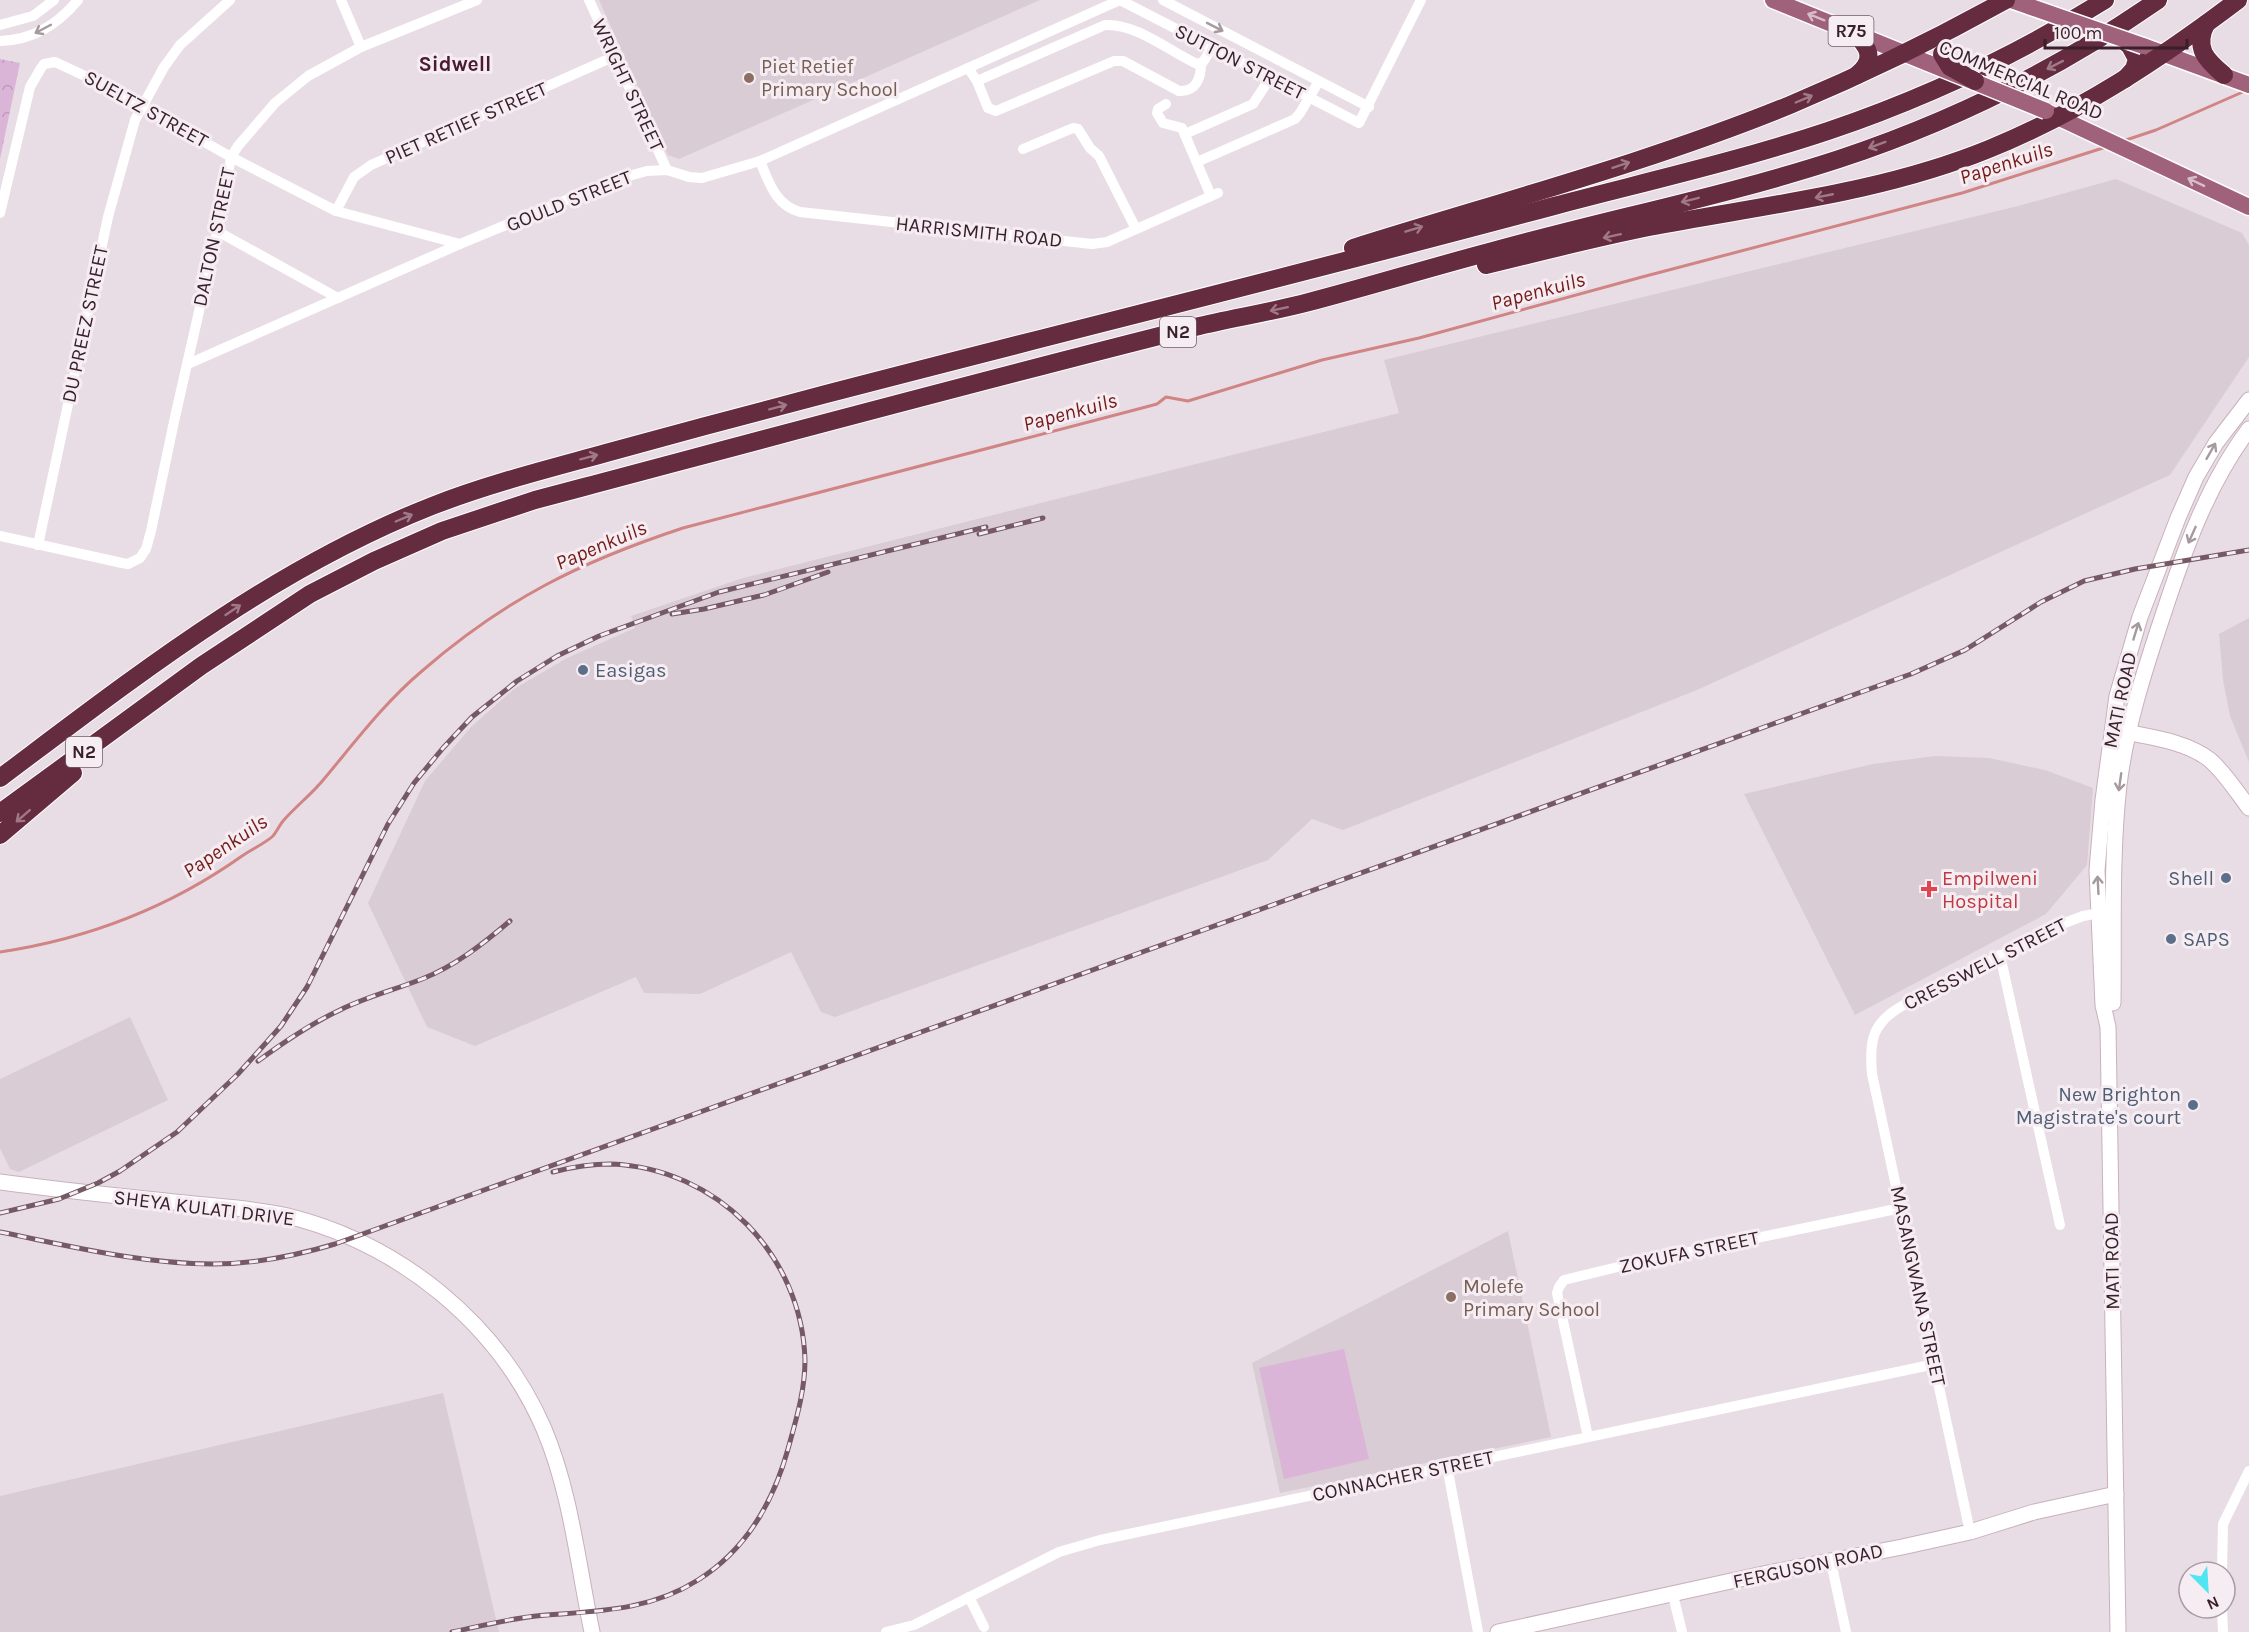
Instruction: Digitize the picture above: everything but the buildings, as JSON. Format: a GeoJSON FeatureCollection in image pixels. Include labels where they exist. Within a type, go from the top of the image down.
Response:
{"type":"FeatureCollection","features":[{"type":"Feature","properties":{"kind":"highway"},"geometry":{"type":"LineString","coordinates":[[1198,297],[1628,163],[1758,117],[1905,54],[2006,0]]}},
{"type":"Feature","properties":{"kind":"highway","name":"N2"},"geometry":{"type":"LineString","coordinates":[[0,778],[123,686],[263,591],[337,549],[433,505],[484,488],[721,421],[1198,297],[1424,241],[1766,150],[1829,130],[1952,81],[2047,34],[2105,0]]}},
{"type":"Feature","properties":{"kind":"highway","name":"N2"},"geometry":{"type":"LineString","coordinates":[[0,813],[164,692],[250,632],[343,576],[417,541],[493,513],[584,486],[1200,326],[1305,303],[1561,232],[1774,178],[1839,159],[1903,135],[2017,84],[2115,30],[2158,0]]}},
{"type":"Feature","properties":{"kind":"highway"},"geometry":{"type":"LineString","coordinates":[[1305,303],[1366,292],[1649,228],[1882,184],[1990,149],[2052,114],[2122,82],[2238,0]]}},
{"type":"Feature","properties":{"kind":"highway"},"geometry":{"type":"LineString","coordinates":[[2206,24],[2201,36],[2202,51],[2208,62],[2236,80]]}},
{"type":"Feature","properties":{"kind":"highway"},"geometry":{"type":"LineString","coordinates":[[1954,29],[1943,42],[1935,59],[1975,81]]}},
{"type":"Feature","properties":{"kind":"highway"},"geometry":{"type":"LineString","coordinates":[[1853,78],[1867,64],[1869,54],[1864,43],[1854,33]]}},
{"type":"Feature","properties":{"kind":"highway"},"geometry":{"type":"LineString","coordinates":[[2122,39],[2140,52],[2134,69],[2122,82]]}},
{"type":"Feature","properties":{"kind":"highway"},"geometry":{"type":"LineString","coordinates":[[0,769],[123,686]]}},
{"type":"Feature","properties":{"kind":"highway"},"geometry":{"type":"LineString","coordinates":[[0,836],[164,692]]}},
{"type":"Feature","properties":{"kind":"main road","name":"COMMERCIAL ROAD"},"geometry":{"type":"LineString","coordinates":[[1773,0],[1905,54],[1935,59]]}},
{"type":"Feature","properties":{"kind":"main road"},"geometry":{"type":"LineString","coordinates":[[2011,0],[2122,39]]}},
{"type":"Feature","properties":{"kind":"main road"},"geometry":{"type":"LineString","coordinates":[[2140,52],[2166,53],[2236,80]]}},
{"type":"Feature","properties":{"kind":"main road","name":"COMMERCIAL ROAD"},"geometry":{"type":"LineString","coordinates":[[1975,81],[2094,133],[2249,207]]}},
{"type":"Feature","properties":{"kind":"street"},"geometry":{"type":"LineString","coordinates":[[0,25],[33,16],[54,0]]}},
{"type":"Feature","properties":{"kind":"street"},"geometry":{"type":"LineString","coordinates":[[0,41],[15,40],[49,28],[78,0]]}},
{"type":"Feature","properties":{"kind":"street","name":"DU PREEZ STREET"},"geometry":{"type":"LineString","coordinates":[[38,545],[108,217],[131,133],[141,106],[180,45],[230,0]]}},
{"type":"Feature","properties":{"kind":"street"},"geometry":{"type":"LineString","coordinates":[[341,0],[361,48]]}},
{"type":"Feature","properties":{"kind":"street","name":"DALTON STREET"},"geometry":{"type":"LineString","coordinates":[[38,545],[128,564],[140,558],[147,549],[217,231],[231,157],[254,126],[292,87],[323,67],[361,48],[477,0]]}},
{"type":"Feature","properties":{"kind":"street","name":"WRIGHT STREET"},"geometry":{"type":"LineString","coordinates":[[589,0],[667,170]]}},
{"type":"Feature","properties":{"kind":"street","name":"SUTTON STREET"},"geometry":{"type":"LineString","coordinates":[[1120,0],[1359,123],[1369,107],[1162,0]]}},
{"type":"Feature","properties":{"kind":"street","name":"GOULD STREET"},"geometry":{"type":"LineString","coordinates":[[188,364],[460,244],[614,180],[647,171],[667,170],[689,177],[702,178],[760,160],[1120,0]]}},
{"type":"Feature","properties":{"kind":"street"},"geometry":{"type":"LineString","coordinates":[[1153,17],[1162,0]]}},
{"type":"Feature","properties":{"kind":"street"},"geometry":{"type":"LineString","coordinates":[[1369,107],[1421,0]]}},
{"type":"Feature","properties":{"kind":"street"},"geometry":{"type":"LineString","coordinates":[[977,81],[1105,25],[1130,28],[1183,57],[1201,64]]}},
{"type":"Feature","properties":{"kind":"street"},"geometry":{"type":"LineString","coordinates":[[968,68],[977,81],[988,108],[996,111],[1114,61],[1123,61],[1179,91],[1186,91],[1193,88],[1199,78],[1201,64],[1212,48]]}},
{"type":"Feature","properties":{"kind":"street","name":"PIET RETIEF STREET"},"geometry":{"type":"LineString","coordinates":[[336,211],[354,177],[371,165],[615,56]]}},
{"type":"Feature","properties":{"kind":"street","name":"SUELTZ STREET"},"geometry":{"type":"LineString","coordinates":[[0,213],[24,110],[36,74],[44,64],[50,62],[63,64],[231,157],[336,211],[460,244]]}},
{"type":"Feature","properties":{"kind":"street"},"geometry":{"type":"LineString","coordinates":[[1185,134],[1253,104],[1270,78]]}},
{"type":"Feature","properties":{"kind":"street"},"geometry":{"type":"LineString","coordinates":[[1166,104],[1157,111],[1160,120],[1165,124],[1179,126],[1197,162],[1295,120],[1319,81]]}},
{"type":"Feature","properties":{"kind":"street"},"geometry":{"type":"LineString","coordinates":[[1023,149],[1073,128],[1078,129],[1090,148],[1099,156],[1136,229]]}},
{"type":"Feature","properties":{"kind":"street","name":"HARRISMITH ROAD"},"geometry":{"type":"LineString","coordinates":[[760,160],[777,198],[790,210],[1092,244],[1107,242],[1214,194],[1197,162]]}},
{"type":"Feature","properties":{"kind":"street"},"geometry":{"type":"LineString","coordinates":[[217,231],[338,298]]}},
{"type":"Feature","properties":{"kind":"street","name":"MATI ROAD"},"geometry":{"type":"LineString","coordinates":[[2118,1632],[2108,1027],[2113,1008],[2106,912],[2098,847],[2111,729],[2117,696],[2140,616],[2196,477],[2216,443],[2249,400]]}},
{"type":"Feature","properties":{"kind":"street","name":"MATI ROAD"},"geometry":{"type":"LineString","coordinates":[[2106,912],[2117,805],[2128,733],[2147,663],[2183,555],[2212,486],[2229,455],[2249,429]]}},
{"type":"Feature","properties":{"kind":"street"},"geometry":{"type":"LineString","coordinates":[[0,536],[38,545]]}},
{"type":"Feature","properties":{"kind":"street"},"geometry":{"type":"LineString","coordinates":[[2111,729],[2181,746],[2207,758],[2249,808]]}},
{"type":"Feature","properties":{"kind":"street","name":"CRESSWELL STREET"},"geometry":{"type":"LineString","coordinates":[[1872,1040],[1881,1021],[1892,1012],[2073,919],[2106,912]]}},
{"type":"Feature","properties":{"kind":"street"},"geometry":{"type":"LineString","coordinates":[[2000,955],[2060,1225]]}},
{"type":"Feature","properties":{"kind":"street","name":"MASANGWANA STREET"},"geometry":{"type":"LineString","coordinates":[[1872,1040],[1872,1074],[1970,1532]]}},
{"type":"Feature","properties":{"kind":"street","name":"SHEYA KULATI DRIVE"},"geometry":{"type":"LineString","coordinates":[[0,1182],[104,1196],[251,1210],[289,1217],[351,1238],[407,1267],[458,1307],[490,1341],[513,1372],[536,1413],[553,1454],[562,1486],[592,1632]]}},
{"type":"Feature","properties":{"kind":"street","name":"ZOKUFA STREET"},"geometry":{"type":"LineString","coordinates":[[1588,1437],[1557,1293],[1564,1280],[1901,1208]]}},
{"type":"Feature","properties":{"kind":"street","name":"CONNACHER STREET"},"geometry":{"type":"LineString","coordinates":[[886,1632],[914,1625],[1043,1559],[1081,1545],[1935,1364]]}},
{"type":"Feature","properties":{"kind":"street"},"geometry":{"type":"LineString","coordinates":[[1448,1466],[1478,1632]]}},
{"type":"Feature","properties":{"kind":"street"},"geometry":{"type":"LineString","coordinates":[[2222,1560],[2223,1524],[2249,1471]]}},
{"type":"Feature","properties":{"kind":"street","name":"FERGUSON ROAD"},"geometry":{"type":"LineString","coordinates":[[1508,1631],[1970,1532],[2034,1512],[2116,1494]]}},
{"type":"Feature","properties":{"kind":"street"},"geometry":{"type":"LineString","coordinates":[[1831,1562],[1846,1632]]}},
{"type":"Feature","properties":{"kind":"street"},"geometry":{"type":"LineString","coordinates":[[1673,1596],[1682,1632]]}},
{"type":"Feature","properties":{"kind":"street"},"geometry":{"type":"LineString","coordinates":[[969,1597],[984,1627]]}},
{"type":"Feature","properties":{"kind":"shaded area","name":"Piet Retief Primary School"},"geometry":{"type":"Polygon","coordinates":[[[599,0],[1040,0],[679,159],[668,155],[599,0]]]}},
{"type":"Feature","properties":{"kind":"shaded area"},"geometry":{"type":"Polygon","coordinates":[[[2116,179],[2242,233],[2249,245],[2249,357],[2170,475],[1697,690],[1343,830],[1312,819],[1268,860],[835,1017],[821,1012],[791,952],[700,994],[644,993],[636,977],[475,1046],[427,1027],[368,903],[425,781],[471,727],[514,689],[567,658],[635,628],[631,616],[743,578],[1399,413],[1384,360],[2018,206],[2116,179]]]}},
{"type":"Feature","properties":{"kind":"shaded area"},"geometry":{"type":"Polygon","coordinates":[[[2249,618],[2249,762],[2230,716],[2223,680],[2219,634],[2249,618]]]}},
{"type":"Feature","properties":{"kind":"shaded area","name":"Empilweni Hospital"},"geometry":{"type":"Polygon","coordinates":[[[1935,756],[1989,758],[2045,770],[2093,788],[2087,865],[2046,914],[1855,1015],[1744,794],[1873,764],[1935,756]]]}},
{"type":"Feature","properties":{"kind":"shaded area"},"geometry":{"type":"Polygon","coordinates":[[[130,1017],[168,1100],[19,1172],[10,1169],[0,1148],[0,1079],[130,1017]]]}},
{"type":"Feature","properties":{"kind":"shaded area","name":"Molefe Primary School"},"geometry":{"type":"Polygon","coordinates":[[[1508,1231],[1551,1437],[1280,1493],[1252,1363],[1508,1231]]]}},
{"type":"Feature","properties":{"kind":"shaded area"},"geometry":{"type":"Polygon","coordinates":[[[443,1393],[499,1632],[0,1632],[0,1496],[443,1393]]]}},
{"type":"Feature","properties":{"kind":"green space"},"geometry":{"type":"Polygon","coordinates":[[[0,59],[20,63],[0,159],[0,59]]]}},
{"type":"Feature","properties":{"kind":"green space"},"geometry":{"type":"Polygon","coordinates":[[[1344,1349],[1369,1459],[1284,1479],[1259,1368],[1344,1349]]]}},
{"type":"Feature","properties":{"kind":"waterway","name":"Papenkuils"},"geometry":{"type":"LineString","coordinates":[[2123,141],[2156,130],[2245,91]]}},
{"type":"Feature","properties":{"kind":"waterway","name":"Papenkuils"},"geometry":{"type":"LineString","coordinates":[[0,952],[64,939],[127,918],[186,891],[266,842],[395,696],[453,646],[483,623],[545,585],[577,569],[646,541],[683,528],[1157,404],[1166,397],[1188,401],[1322,360],[1419,338],[1962,193],[2106,147]]}},
{"type":"Feature","properties":{"kind":"railway"},"geometry":{"type":"LineString","coordinates":[[979,534],[1043,518]]}},
{"type":"Feature","properties":{"kind":"railway"},"geometry":{"type":"LineString","coordinates":[[0,1213],[59,1199],[120,1171],[177,1132],[238,1074],[281,1026],[307,987],[388,824],[414,783],[472,717],[517,681],[557,656],[599,636],[719,592],[986,527]]}},
{"type":"Feature","properties":{"kind":"railway"},"geometry":{"type":"LineString","coordinates":[[0,1232],[132,1258],[213,1264],[290,1256],[335,1244],[1911,674],[1965,650],[2041,602],[2084,581],[2135,569],[2249,550]]}},
{"type":"Feature","properties":{"kind":"railway"},"geometry":{"type":"LineString","coordinates":[[672,614],[764,595],[828,572]]}},
{"type":"Feature","properties":{"kind":"railway"},"geometry":{"type":"LineString","coordinates":[[258,1061],[329,1015],[446,968],[479,946],[510,921]]}},
{"type":"Feature","properties":{"kind":"railway"},"geometry":{"type":"LineString","coordinates":[[452,1632],[526,1617],[599,1611],[640,1604],[679,1591],[698,1580],[715,1568],[744,1540],[766,1506],[782,1469],[800,1405],[805,1360],[800,1322],[788,1286],[770,1253],[747,1224],[718,1200],[686,1182],[650,1169],[604,1164],[553,1172]]}},
{"type":"Feature","properties":{"kind":"place","name":"Piet Retief Primary School"},"geometry":{"type":"Point","coordinates":[749,78]}},
{"type":"Feature","properties":{"kind":"place","name":"Easigas"},"geometry":{"type":"Point","coordinates":[583,670]}},
{"type":"Feature","properties":{"kind":"place","name":"Shell"},"geometry":{"type":"Point","coordinates":[2226,878]}},
{"type":"Feature","properties":{"kind":"place","name":"Empilweni Hospital"},"geometry":{"type":"Point","coordinates":[1929,889]}},
{"type":"Feature","properties":{"kind":"place","name":"SAPS"},"geometry":{"type":"Point","coordinates":[2171,939]}},
{"type":"Feature","properties":{"kind":"place","name":"New Brighton Magistrate's court"},"geometry":{"type":"Point","coordinates":[2193,1105]}},
{"type":"Feature","properties":{"kind":"place","name":"Molefe Primary School"},"geometry":{"type":"Point","coordinates":[1451,1297]}},
{"type":"Feature","properties":{"kind":"district","name":"Sidwell"},"geometry":{"type":"Point","coordinates":[455,64]}}]}
